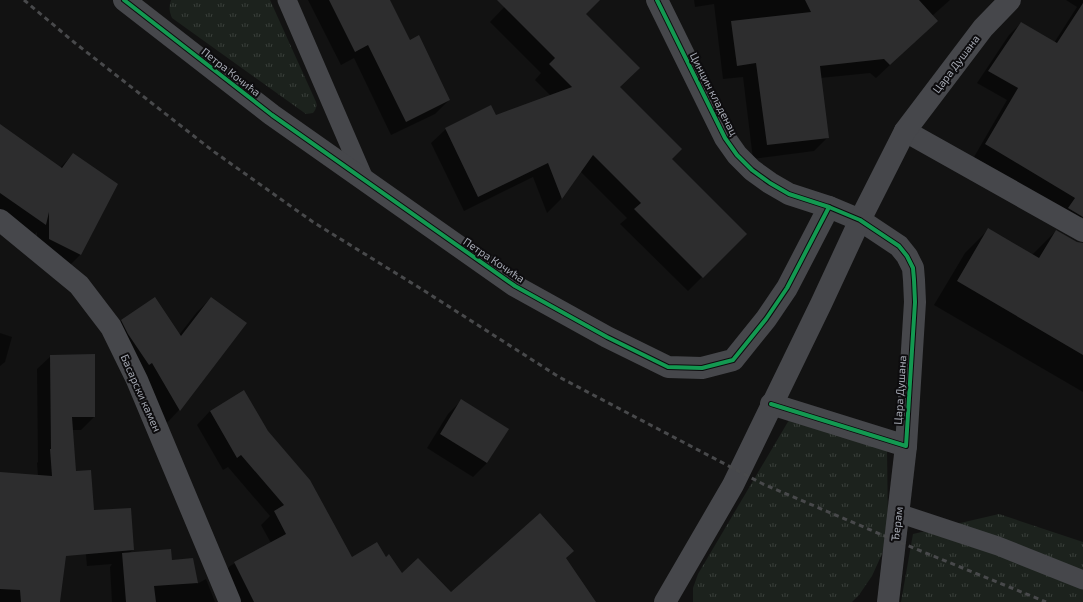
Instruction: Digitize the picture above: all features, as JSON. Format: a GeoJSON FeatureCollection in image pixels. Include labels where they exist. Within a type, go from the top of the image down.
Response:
{"type":"FeatureCollection","features":[{"type":"Feature","properties":{"kind":"street","name":"Цинцин кладенац"},"geometry":{"type":"LineString","coordinates":[[657,0],[725,138],[737,155],[752,170],[789,194],[829,207],[860,220]]}},
{"type":"Feature","properties":{"kind":"street","name":"Цара Душана"},"geometry":{"type":"LineString","coordinates":[[906,446],[914,302],[913,268],[907,256],[899,246],[860,220],[906,131],[984,28],[1010,0]]}},
{"type":"Feature","properties":{"kind":"street","name":"Петра Кочића"},"geometry":{"type":"LineString","coordinates":[[128,1],[272,115],[515,286],[607,337],[668,367],[702,368],[733,360],[766,319],[786,288],[829,207]]}},
{"type":"Feature","properties":{"kind":"street"},"geometry":{"type":"LineString","coordinates":[[906,131],[1083,231]]}},
{"type":"Feature","properties":{"kind":"street","name":"Басарски камен"},"geometry":{"type":"LineString","coordinates":[[0,220],[79,284],[111,327],[137,380],[230,602]]}},
{"type":"Feature","properties":{"kind":"street"},"geometry":{"type":"LineString","coordinates":[[665,602],[733,485],[860,220]]}},
{"type":"Feature","properties":{"kind":"street"},"geometry":{"type":"LineString","coordinates":[[771,404],[906,446]]}},
{"type":"Feature","properties":{"kind":"street","name":"Ђерам"},"geometry":{"type":"LineString","coordinates":[[888,602],[906,446]]}},
{"type":"Feature","properties":{"kind":"lane"},"geometry":{"type":"LineString","coordinates":[[287,0],[365,181]]}},
{"type":"Feature","properties":{"kind":"lane"},"geometry":{"type":"LineString","coordinates":[[898,513],[998,546],[1083,580]]}},
{"type":"Feature","properties":{"kind":"green space"},"geometry":{"type":"Polygon","coordinates":[[[171,0],[270,0],[316,102],[316,108],[313,113],[306,114],[172,18],[170,13],[171,0]]]}},
{"type":"Feature","properties":{"kind":"green space"},"geometry":{"type":"Polygon","coordinates":[[[789,420],[887,449],[888,526],[882,554],[872,576],[859,595],[852,602],[693,602],[693,588],[698,574],[789,420]]]}},
{"type":"Feature","properties":{"kind":"green space"},"geometry":{"type":"Polygon","coordinates":[[[999,514],[1083,542],[1083,602],[901,602],[913,534],[999,514]]]}},
{"type":"Feature","properties":{"kind":"building"},"geometry":{"type":"Polygon","coordinates":[[[329,0],[390,0],[410,40],[419,35],[450,100],[406,122],[368,45],[355,52],[329,0]]]}},
{"type":"Feature","properties":{"kind":"building"},"geometry":{"type":"Polygon","coordinates":[[[497,0],[600,0],[586,14],[640,68],[620,87],[682,149],[672,159],[747,234],[703,278],[634,209],[641,203],[593,155],[562,199],[548,163],[478,197],[445,128],[491,105],[496,115],[572,87],[549,64],[555,58],[497,0]]]}},
{"type":"Feature","properties":{"kind":"building"},"geometry":{"type":"Polygon","coordinates":[[[805,0],[919,0],[938,21],[890,65],[884,59],[820,66],[829,138],[767,145],[756,63],[737,66],[731,21],[811,12],[805,0]]]}},
{"type":"Feature","properties":{"kind":"building"},"geometry":{"type":"Polygon","coordinates":[[[1083,3],[1083,217],[1068,208],[1075,198],[985,144],[1018,88],[988,71],[1021,22],[1057,43],[1083,3]]]}},
{"type":"Feature","properties":{"kind":"building"},"geometry":{"type":"Polygon","coordinates":[[[0,124],[62,168],[73,153],[118,184],[81,255],[49,239],[49,212],[46,225],[0,193],[0,124]]]}},
{"type":"Feature","properties":{"kind":"building"},"geometry":{"type":"Polygon","coordinates":[[[988,228],[1039,258],[1056,230],[1077,242],[1083,243],[1083,355],[957,281],[988,228]]]}},
{"type":"Feature","properties":{"kind":"building"},"geometry":{"type":"Polygon","coordinates":[[[155,297],[181,336],[211,297],[247,323],[180,411],[152,363],[149,365],[128,334],[121,320],[155,297]]]}},
{"type":"Feature","properties":{"kind":"building"},"geometry":{"type":"Polygon","coordinates":[[[95,354],[95,417],[72,417],[76,471],[91,470],[94,510],[131,508],[134,550],[66,556],[60,602],[21,602],[20,590],[0,589],[0,472],[52,476],[50,449],[50,355],[95,354]]]}},
{"type":"Feature","properties":{"kind":"building"},"geometry":{"type":"Polygon","coordinates":[[[244,390],[268,431],[310,480],[352,557],[377,542],[386,557],[389,554],[402,573],[418,558],[451,592],[540,513],[574,551],[566,558],[596,602],[254,602],[234,562],[286,534],[274,511],[284,505],[241,455],[237,458],[210,411],[244,390]]]}},
{"type":"Feature","properties":{"kind":"building"},"geometry":{"type":"Polygon","coordinates":[[[461,399],[509,429],[487,463],[440,434],[461,399]]]}},
{"type":"Feature","properties":{"kind":"building"},"geometry":{"type":"Polygon","coordinates":[[[171,549],[172,560],[193,558],[198,583],[154,586],[156,602],[126,602],[122,553],[171,549]]]}},
{"type":"Feature","properties":{"kind":"railway"},"geometry":{"type":"LineString","coordinates":[[24,0],[75,43],[213,151],[313,222],[559,377],[763,484],[894,540],[1046,602]]}},
{"type":"Feature","properties":{"kind":"cycle path"},"geometry":{"type":"LineString","coordinates":[[124,0],[272,115],[515,286],[607,337],[668,367],[702,368],[733,360],[766,319],[787,288],[829,207]]}},
{"type":"Feature","properties":{"kind":"cycle path"},"geometry":{"type":"LineString","coordinates":[[657,0],[725,138],[737,155],[752,170],[789,194],[829,207],[860,220],[899,246],[907,256],[913,268],[915,302],[906,446],[771,404]]}}]}
